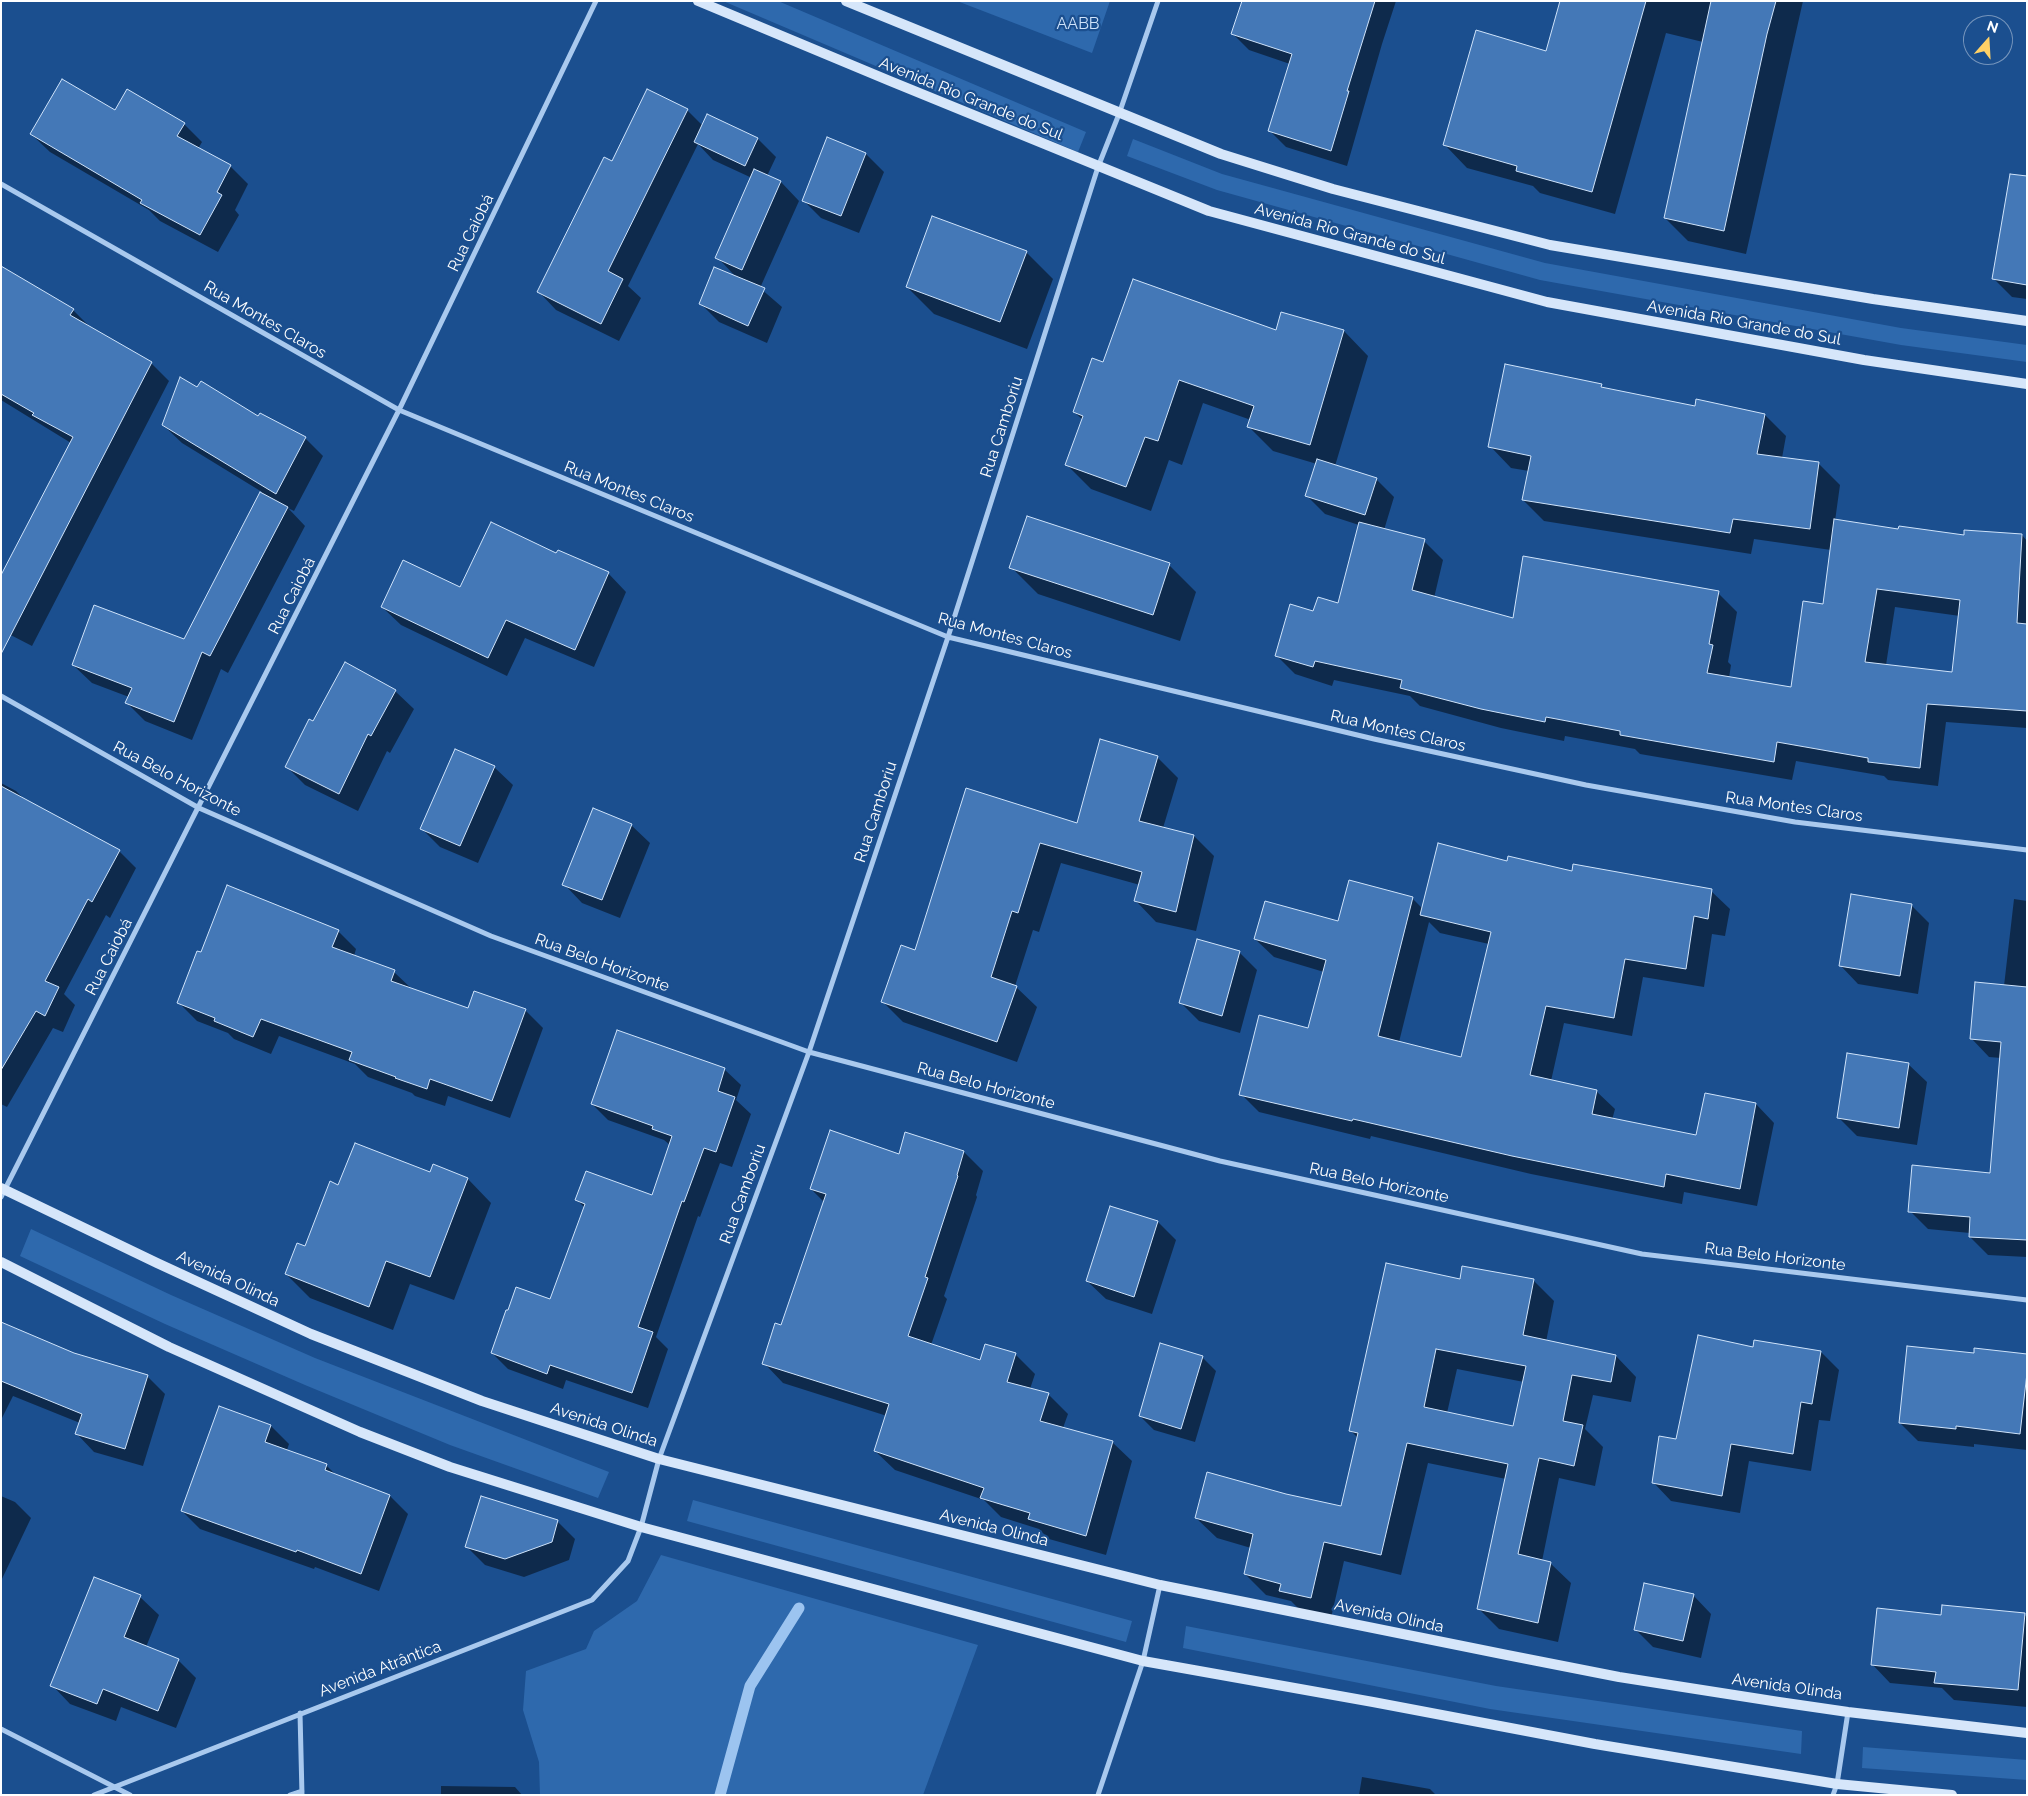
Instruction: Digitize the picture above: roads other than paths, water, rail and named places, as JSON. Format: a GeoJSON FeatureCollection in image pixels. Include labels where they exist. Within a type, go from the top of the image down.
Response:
{"type":"FeatureCollection","features":[{"type":"Feature","properties":{"kind":"street","name":"Rua Caiobá"},"geometry":{"type":"LineString","coordinates":[[2,1192],[199,808],[399,410],[596,1]]}},
{"type":"Feature","properties":{"kind":"street","name":"Avenida Rio Grande do Sul"},"geometry":{"type":"LineString","coordinates":[[698,1],[1209,211],[1547,302],[1864,360],[2027,384]]}},
{"type":"Feature","properties":{"kind":"street"},"geometry":{"type":"LineString","coordinates":[[846,1],[1119,114],[1230,157],[1333,188],[1550,245],[1873,299],[2027,321]]}},
{"type":"Feature","properties":{"kind":"street"},"geometry":{"type":"LineString","coordinates":[[1119,114],[1158,1]]}},
{"type":"Feature","properties":{"kind":"street","name":"Rua Camboriu"},"geometry":{"type":"LineString","coordinates":[[641,1527],[659,1459],[809,1052],[948,637],[1098,167],[1119,114]]}},
{"type":"Feature","properties":{"kind":"street","name":"Rua Montes Claros"},"geometry":{"type":"LineString","coordinates":[[1,184],[399,410],[948,637],[1374,740],[1586,786],[1795,822],[2027,850]]}},
{"type":"Feature","properties":{"kind":"street","name":"Rua Belo Horizonte"},"geometry":{"type":"LineString","coordinates":[[1,696],[199,808],[491,936],[809,1052],[1220,1161],[1642,1254],[2027,1300]]}},
{"type":"Feature","properties":{"kind":"street","name":"Avenida Olinda"},"geometry":{"type":"LineString","coordinates":[[2,1192],[312,1334],[482,1401],[659,1459],[1160,1584],[1507,1656],[1619,1676],[1848,1712],[2027,1732]]}},
{"type":"Feature","properties":{"kind":"street"},"geometry":{"type":"LineString","coordinates":[[1,1262],[169,1347],[360,1432],[450,1467],[641,1527],[1143,1661],[1595,1744],[1837,1784],[1952,1795]]}},
{"type":"Feature","properties":{"kind":"street","name":"Avenida Atrântica"},"geometry":{"type":"LineString","coordinates":[[94,1795],[592,1600],[628,1561],[641,1527]]}},
{"type":"Feature","properties":{"kind":"street"},"geometry":{"type":"LineString","coordinates":[[1098,1795],[1143,1661],[1160,1584]]}},
{"type":"Feature","properties":{"kind":"street"},"geometry":{"type":"LineString","coordinates":[[1833,1795],[1837,1784],[1848,1712]]}},
{"type":"Feature","properties":{"kind":"street"},"geometry":{"type":"LineString","coordinates":[[290,1795],[302,1793],[300,1713]]}},
{"type":"Feature","properties":{"kind":"street"},"geometry":{"type":"LineString","coordinates":[[1,1729],[130,1795]]}},
{"type":"Feature","properties":{"kind":"waterway"},"geometry":{"type":"LineString","coordinates":[[720,1795],[750,1686],[799,1608]]}},
{"type":"Feature","properties":{"kind":"park label","name":"AABB"},"geometry":{"type":"Point","coordinates":[1078,24]}}]}
